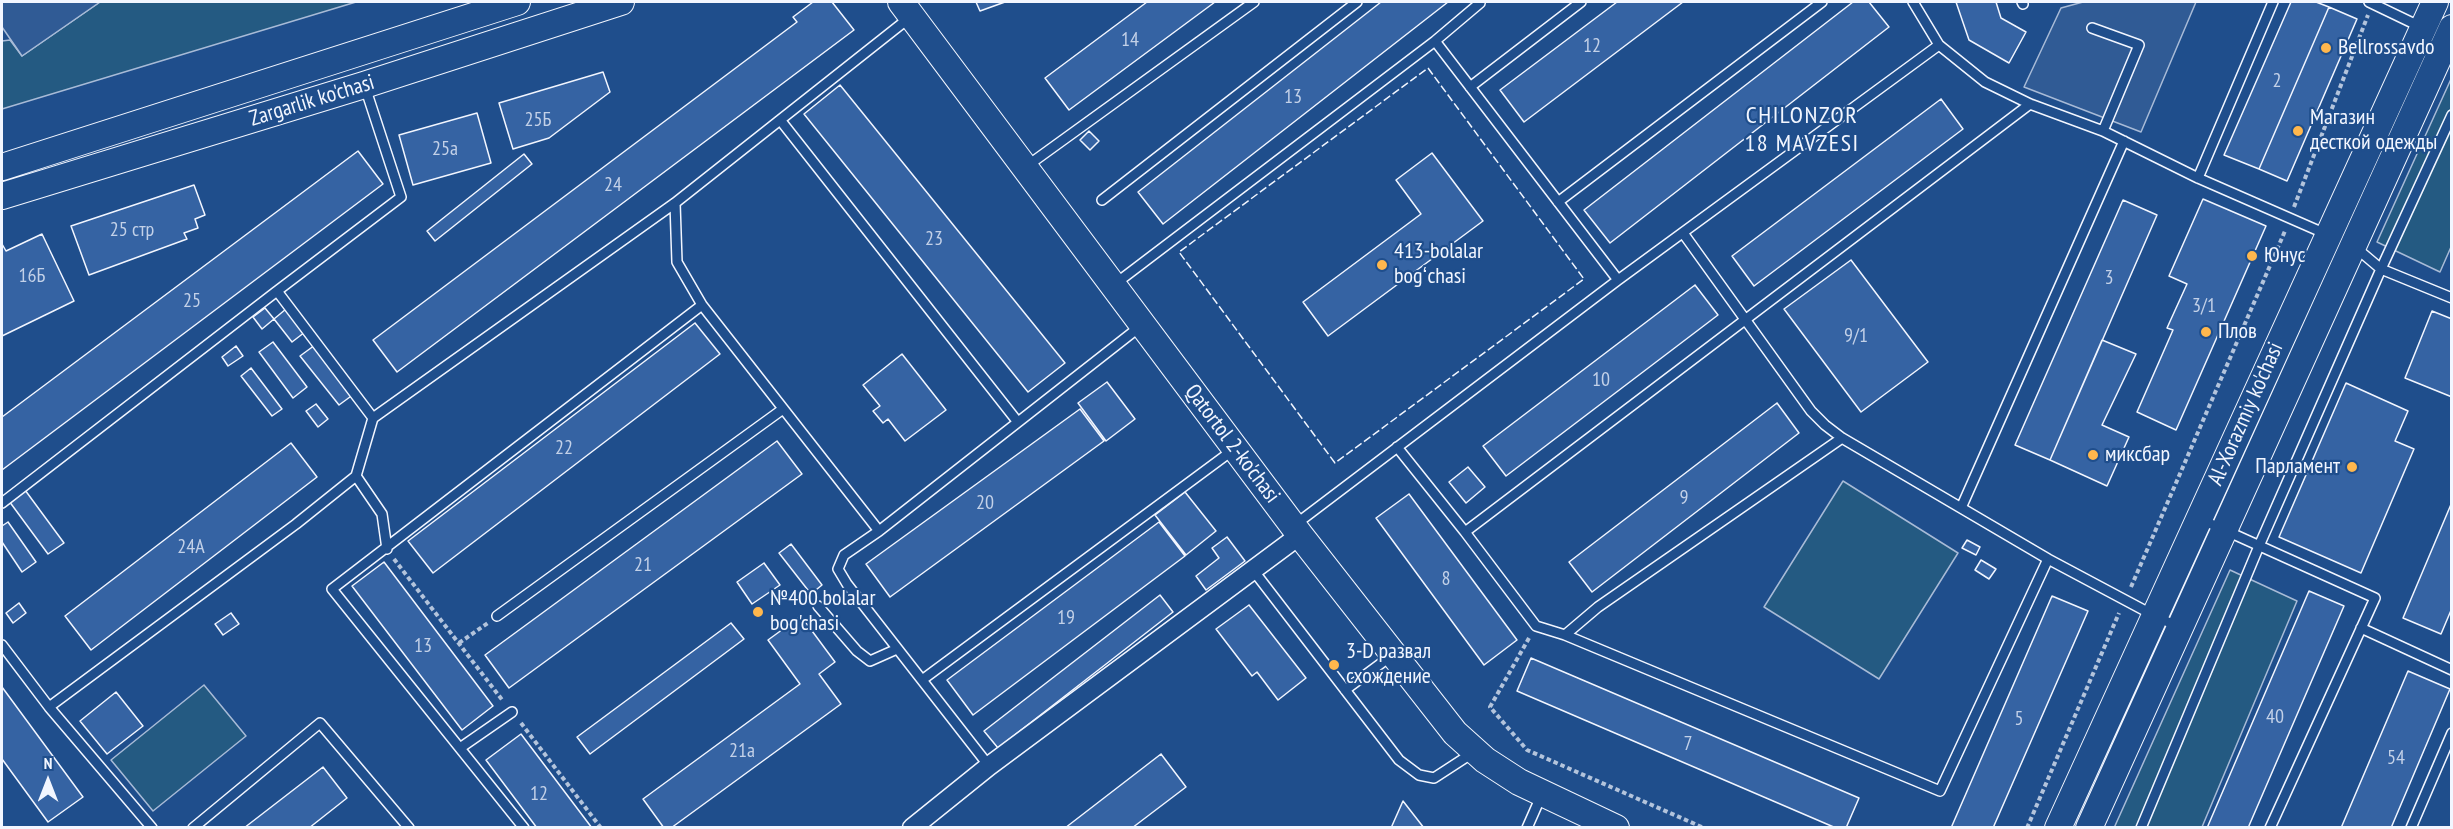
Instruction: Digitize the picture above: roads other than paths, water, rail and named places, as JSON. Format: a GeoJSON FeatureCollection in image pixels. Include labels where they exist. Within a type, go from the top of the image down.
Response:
{"type":"FeatureCollection","features":[{"type":"Feature","properties":{"kind":"main road","name":"Zargarlik ko'chasi"},"geometry":{"type":"LineString","coordinates":[[2,167],[517,2]]}},
{"type":"Feature","properties":{"kind":"main road","name":"Zargarlik ko'chasi"},"geometry":{"type":"LineString","coordinates":[[2,196],[364,85],[621,2]]}},
{"type":"Feature","properties":{"kind":"main road","name":"Al-Xorazmiy ko'chasi"},"geometry":{"type":"LineString","coordinates":[[2089,828],[2224,530],[2435,2]]}},
{"type":"Feature","properties":{"kind":"main road","name":"Qatortol 2-ko'chasi"},"geometry":{"type":"LineString","coordinates":[[906,9],[1297,531],[1455,733],[1497,768],[1542,794],[1614,827]]}},
{"type":"Feature","properties":{"kind":"main road","name":"Al-Xorazmiy ko'chasi"},"geometry":{"type":"LineString","coordinates":[[2058,828],[2199,519],[2451,28]]}},
{"type":"Feature","properties":{"kind":"street"},"geometry":{"type":"LineString","coordinates":[[912,828],[989,766],[1253,570],[1297,531]]}},
{"type":"Feature","properties":{"kind":"lane"},"geometry":{"type":"LineString","coordinates":[[1024,168],[1254,2]]}},
{"type":"Feature","properties":{"kind":"lane"},"geometry":{"type":"LineString","coordinates":[[1102,200],[1357,2]]}},
{"type":"Feature","properties":{"kind":"lane"},"geometry":{"type":"LineString","coordinates":[[1113,286],[1435,40],[1479,2]]}},
{"type":"Feature","properties":{"kind":"lane"},"geometry":{"type":"LineString","coordinates":[[1470,87],[1581,2]]}},
{"type":"Feature","properties":{"kind":"lane"},"geometry":{"type":"LineString","coordinates":[[1558,202],[1822,2]]}},
{"type":"Feature","properties":{"kind":"lane"},"geometry":{"type":"LineString","coordinates":[[1913,2],[1939,45],[1985,82],[2030,104],[2103,131],[2198,178],[2341,240],[2380,269],[2451,298]]}},
{"type":"Feature","properties":{"kind":"lane"},"geometry":{"type":"LineString","coordinates":[[2198,178],[2273,2]]}},
{"type":"Feature","properties":{"kind":"lane"},"geometry":{"type":"LineString","coordinates":[[2371,2],[2423,28]]}},
{"type":"Feature","properties":{"kind":"lane"},"geometry":{"type":"LineString","coordinates":[[49,707],[296,524],[356,476],[373,418],[675,203],[781,121],[906,9]]}},
{"type":"Feature","properties":{"kind":"lane"},"geometry":{"type":"LineString","coordinates":[[2092,28],[2139,45],[2103,131]]}},
{"type":"Feature","properties":{"kind":"lane"},"geometry":{"type":"LineString","coordinates":[[1435,40],[1618,280]]}},
{"type":"Feature","properties":{"kind":"lane"},"geometry":{"type":"LineString","coordinates":[[1297,531],[1397,447],[1618,280],[1939,45]]}},
{"type":"Feature","properties":{"kind":"lane"},"geometry":{"type":"LineString","coordinates":[[2,503],[401,197],[364,85]]}},
{"type":"Feature","properties":{"kind":"lane"},"geometry":{"type":"LineString","coordinates":[[1465,532],[2030,104]]}},
{"type":"Feature","properties":{"kind":"lane"},"geometry":{"type":"LineString","coordinates":[[2141,828],[2259,546],[2380,269],[2451,115]]}},
{"type":"Feature","properties":{"kind":"lane"},"geometry":{"type":"LineString","coordinates":[[781,121],[1017,421]]}},
{"type":"Feature","properties":{"kind":"lane"},"geometry":{"type":"LineString","coordinates":[[1961,508],[2124,141]]}},
{"type":"Feature","properties":{"kind":"lane"},"geometry":{"type":"LineString","coordinates":[[675,203],[677,262],[702,305],[879,531]]}},
{"type":"Feature","properties":{"kind":"lane"},"geometry":{"type":"LineString","coordinates":[[1683,232],[1811,411],[1842,438],[2048,559],[2180,627]]}},
{"type":"Feature","properties":{"kind":"lane"},"geometry":{"type":"LineString","coordinates":[[277,291],[373,418]]}},
{"type":"Feature","properties":{"kind":"lane"},"geometry":{"type":"LineString","coordinates":[[524,828],[332,589],[702,305]]}},
{"type":"Feature","properties":{"kind":"lane"},"geometry":{"type":"LineString","coordinates":[[989,766],[847,584],[838,569],[844,555],[879,531],[1142,324]]}},
{"type":"Feature","properties":{"kind":"lane"},"geometry":{"type":"LineString","coordinates":[[497,616],[783,409]]}},
{"type":"Feature","properties":{"kind":"lane"},"geometry":{"type":"LineString","coordinates":[[1565,634],[1598,607],[1842,438]]}},
{"type":"Feature","properties":{"kind":"lane"},"geometry":{"type":"LineString","coordinates":[[1397,447],[1536,626],[1565,634],[1940,791],[2048,559]]}},
{"type":"Feature","properties":{"kind":"lane"},"geometry":{"type":"LineString","coordinates":[[922,680],[1235,448]]}},
{"type":"Feature","properties":{"kind":"lane"},"geometry":{"type":"LineString","coordinates":[[356,476],[382,514],[387,549]]}},
{"type":"Feature","properties":{"kind":"lane"},"geometry":{"type":"LineString","coordinates":[[2199,519],[2375,598],[2270,828]]}},
{"type":"Feature","properties":{"kind":"lane"},"geometry":{"type":"LineString","coordinates":[[1253,570],[1398,760],[1419,775],[1434,778],[1474,751]]}},
{"type":"Feature","properties":{"kind":"lane"},"geometry":{"type":"LineString","coordinates":[[818,606],[857,651],[870,661],[897,648]]}},
{"type":"Feature","properties":{"kind":"lane"},"geometry":{"type":"LineString","coordinates":[[2361,628],[2451,669]]}},
{"type":"Feature","properties":{"kind":"lane"},"geometry":{"type":"LineString","coordinates":[[2,645],[49,707],[152,828]]}},
{"type":"Feature","properties":{"kind":"lane"},"geometry":{"type":"LineString","coordinates":[[1345,690],[1393,655]]}},
{"type":"Feature","properties":{"kind":"lane"},"geometry":{"type":"LineString","coordinates":[[460,748],[512,712]]}},
{"type":"Feature","properties":{"kind":"lane"},"geometry":{"type":"LineString","coordinates":[[194,828],[320,723],[410,828]]}},
{"type":"Feature","properties":{"kind":"lane"},"geometry":{"type":"LineString","coordinates":[[2411,828],[2447,754],[2451,733]]}},
{"type":"Feature","properties":{"kind":"lane"},"geometry":{"type":"LineString","coordinates":[[1527,828],[1542,794]]}},
{"type":"Feature","properties":{"kind":"place","name":"Bellrossavdo"},"geometry":{"type":"Point","coordinates":[2326,48]}},
{"type":"Feature","properties":{"kind":"place","name":"Магазин десткой одежды"},"geometry":{"type":"Point","coordinates":[2298,131]}},
{"type":"Feature","properties":{"kind":"place","name":"Юнус"},"geometry":{"type":"Point","coordinates":[2252,256]}},
{"type":"Feature","properties":{"kind":"place","name":"413-bolalar bogʻchasi"},"geometry":{"type":"Point","coordinates":[1382,265]}},
{"type":"Feature","properties":{"kind":"place","name":"Плов"},"geometry":{"type":"Point","coordinates":[2206,332]}},
{"type":"Feature","properties":{"kind":"place","name":"миксбар"},"geometry":{"type":"Point","coordinates":[2093,455]}},
{"type":"Feature","properties":{"kind":"place","name":"Парламент"},"geometry":{"type":"Point","coordinates":[2352,467]}},
{"type":"Feature","properties":{"kind":"place","name":"№400 bolalar bog'chasi"},"geometry":{"type":"Point","coordinates":[758,612]}},
{"type":"Feature","properties":{"kind":"place","name":"3-D развал схождение"},"geometry":{"type":"Point","coordinates":[1334,665]}},
{"type":"Feature","properties":{"kind":"district","name":"CHILONZOR 18 MAVZESI"},"geometry":{"type":"Point","coordinates":[1802,130]}}]}
